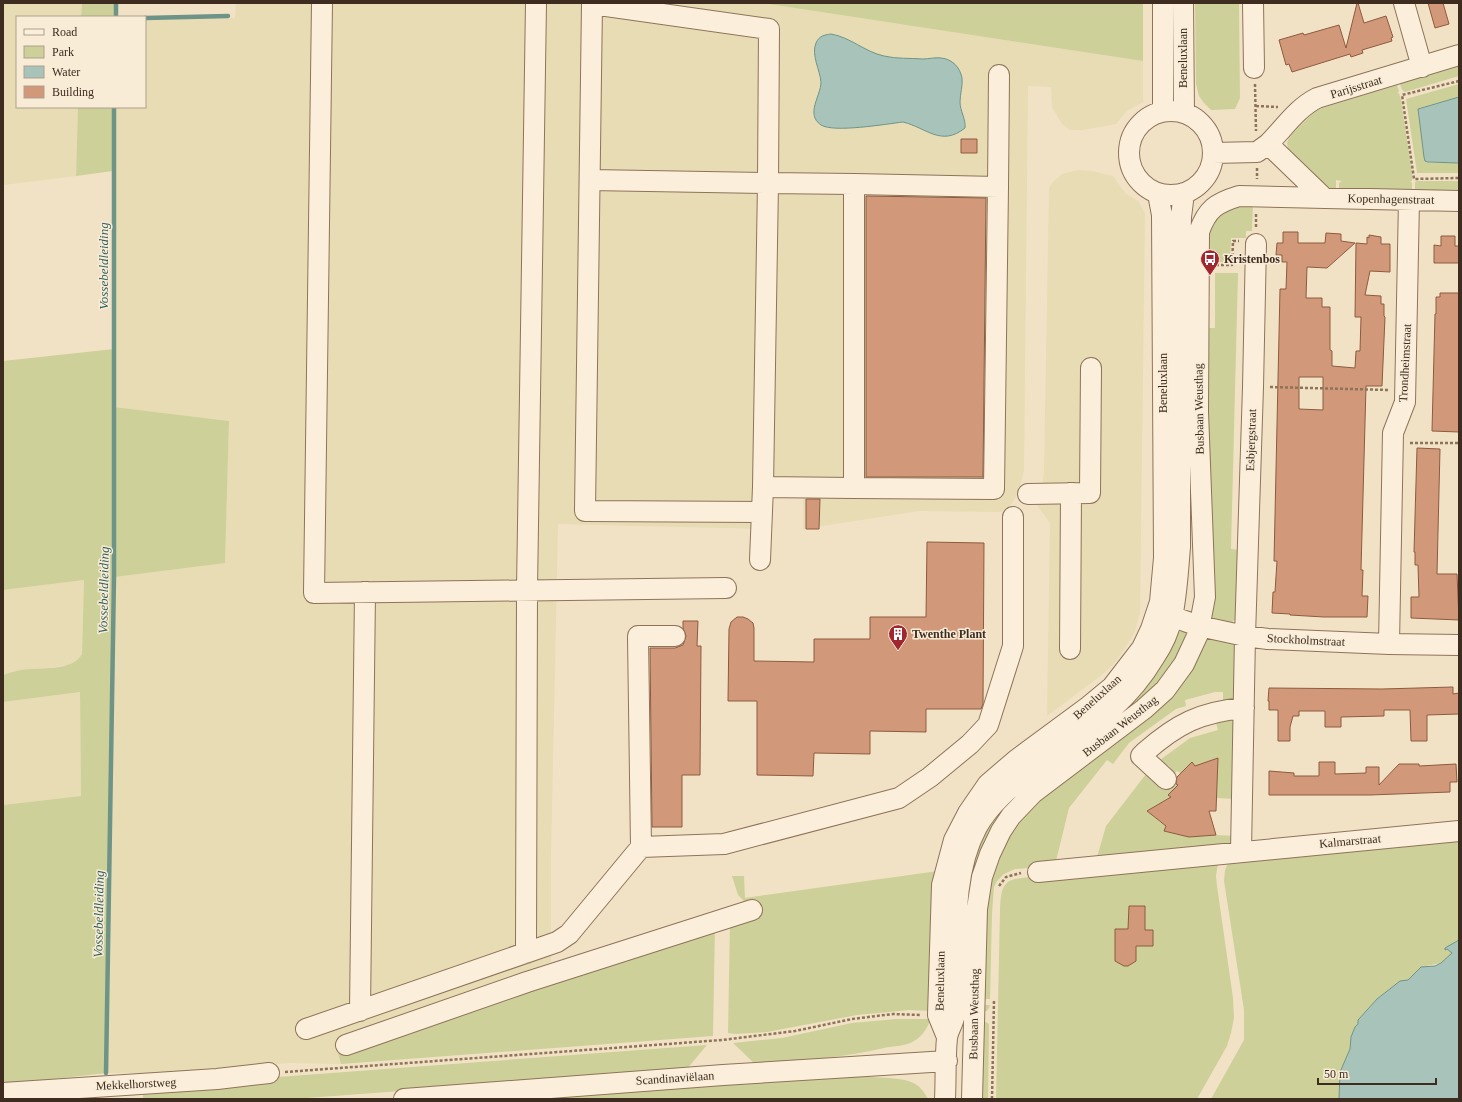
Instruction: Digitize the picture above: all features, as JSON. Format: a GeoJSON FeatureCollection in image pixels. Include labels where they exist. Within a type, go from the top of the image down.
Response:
{"type":"FeatureCollection","features":[{"type":"Feature","properties":{"kind":"street"},"geometry":{"type":"LineString","coordinates":[[322,3],[314,593],[726,588]]}},
{"type":"Feature","properties":{"kind":"street"},"geometry":{"type":"LineString","coordinates":[[526,953],[527,590],[536,3]]}},
{"type":"Feature","properties":{"kind":"street","name":"Beneluxlaan"},"geometry":{"type":"LineString","coordinates":[[1163,111],[1164,3]]}},
{"type":"Feature","properties":{"kind":"street","name":"Beneluxlaan"},"geometry":{"type":"LineString","coordinates":[[1184,3],[1184,113]]}},
{"type":"Feature","properties":{"kind":"street"},"geometry":{"type":"LineString","coordinates":[[1253,3],[1254,68]]}},
{"type":"Feature","properties":{"kind":"street"},"geometry":{"type":"LineString","coordinates":[[1404,3],[1422,66]]}},
{"type":"Feature","properties":{"kind":"street"},"geometry":{"type":"LineString","coordinates":[[760,560],[762,512],[763,486],[769,28],[592,4],[585,511],[762,512]]}},
{"type":"Feature","properties":{"kind":"street","name":"Parijsstraat"},"geometry":{"type":"LineString","coordinates":[[1268,144],[1308,103],[1317,98],[1459,55]]}},
{"type":"Feature","properties":{"kind":"street"},"geometry":{"type":"LineString","coordinates":[[763,486],[994,489],[999,75]]}},
{"type":"Feature","properties":{"kind":"street"},"geometry":{"type":"LineString","coordinates":[[1163,111],[1184,113],[1197,119],[1206,129],[1213,148],[1211,166],[1202,182],[1184,193],[1179,195],[1158,194],[1144,186],[1134,174],[1130,164],[1128,150],[1130,141],[1137,128],[1148,117],[1163,111]]}},
{"type":"Feature","properties":{"kind":"street"},"geometry":{"type":"LineString","coordinates":[[1213,153],[1257,152],[1268,144],[1324,198]]}},
{"type":"Feature","properties":{"kind":"street"},"geometry":{"type":"LineString","coordinates":[[590,180],[998,187]]}},
{"type":"Feature","properties":{"kind":"street"},"geometry":{"type":"LineString","coordinates":[[854,184],[854,488]]}},
{"type":"Feature","properties":{"kind":"street","name":"Beneluxlaan"},"geometry":{"type":"LineString","coordinates":[[947,1036],[938,1015],[942,885],[954,840],[968,813],[988,784],[1016,760],[1083,711],[1112,687],[1142,648],[1151,629],[1164,615],[1177,584],[1180,547],[1180,266],[1181,217],[1184,193]]}},
{"type":"Feature","properties":{"kind":"street","name":"Beneluxlaan"},"geometry":{"type":"LineString","coordinates":[[945,1099],[947,1036],[955,1016],[956,916],[965,856],[977,828],[988,809],[1005,792],[1106,716],[1125,698],[1160,650],[1167,634],[1160,602],[1164,558],[1162,215],[1158,194]]}},
{"type":"Feature","properties":{"kind":"street","name":"Busbaan Weusthag"},"geometry":{"type":"LineString","coordinates":[[972,1099],[976,918],[978,893],[987,861],[1001,831],[1022,804],[1040,787],[1138,714],[1160,695],[1172,682],[1184,664],[1195,642],[1205,597],[1198,412],[1199,232],[1204,218],[1212,209],[1224,200],[1239,196],[1257,196]]}},
{"type":"Feature","properties":{"kind":"street","name":"Kopenhagenstraat"},"geometry":{"type":"LineString","coordinates":[[1257,196],[1459,200]]}},
{"type":"Feature","properties":{"kind":"street","name":"Trondheimstraat"},"geometry":{"type":"LineString","coordinates":[[1389,644],[1392,432],[1405,402],[1409,200]]}},
{"type":"Feature","properties":{"kind":"street","name":"Esbjergstraat"},"geometry":{"type":"LineString","coordinates":[[1245,636],[1253,387],[1248,242]]}},
{"type":"Feature","properties":{"kind":"street"},"geometry":{"type":"LineString","coordinates":[[1028,494],[1090,493],[1091,368]]}},
{"type":"Feature","properties":{"kind":"street"},"geometry":{"type":"LineString","coordinates":[[1070,649],[1071,493]]}},
{"type":"Feature","properties":{"kind":"street"},"geometry":{"type":"LineString","coordinates":[[640,847],[724,844],[899,798],[930,776],[970,744],[988,725],[1013,646],[1013,517]]}},
{"type":"Feature","properties":{"kind":"street"},"geometry":{"type":"LineString","coordinates":[[360,1010],[365,592]]}},
{"type":"Feature","properties":{"kind":"street","name":"Stockholmstraat"},"geometry":{"type":"LineString","coordinates":[[1164,615],[1199,626],[1245,636],[1268,639],[1459,645]]}},
{"type":"Feature","properties":{"kind":"street"},"geometry":{"type":"LineString","coordinates":[[306,1029],[557,942],[569,934],[640,847],[638,636],[675,636]]}},
{"type":"Feature","properties":{"kind":"street"},"geometry":{"type":"LineString","coordinates":[[1241,851],[1245,636]]}},
{"type":"Feature","properties":{"kind":"street"},"geometry":{"type":"LineString","coordinates":[[1166,779],[1141,756],[1145,752],[1174,729],[1192,720],[1210,713],[1244,708]]}},
{"type":"Feature","properties":{"kind":"street","name":"Kalmarstraat"},"geometry":{"type":"LineString","coordinates":[[1038,872],[1241,851],[1459,831]]}},
{"type":"Feature","properties":{"kind":"street"},"geometry":{"type":"LineString","coordinates":[[346,1046],[527,982],[752,910]]}},
{"type":"Feature","properties":{"kind":"street","name":"Scandinaviëlaan"},"geometry":{"type":"LineString","coordinates":[[404,1099],[723,1075],[947,1061]]}},
{"type":"Feature","properties":{"kind":"street","name":"Mekkelhorstweg"},"geometry":{"type":"LineString","coordinates":[[3,1092],[217,1079],[269,1073]]}},
{"type":"Feature","properties":{"kind":"path"},"geometry":{"type":"LineString","coordinates":[[1459,81],[1402,95],[1414,179],[1459,178]]}},
{"type":"Feature","properties":{"kind":"path"},"geometry":{"type":"LineString","coordinates":[[1199,265],[1232,265],[1233,240],[1248,242]]}},
{"type":"Feature","properties":{"kind":"path"},"geometry":{"type":"LineString","coordinates":[[1253,387],[1395,390],[1405,392]]}},
{"type":"Feature","properties":{"kind":"path"},"geometry":{"type":"LineString","coordinates":[[1392,443],[1459,444]]}},
{"type":"Feature","properties":{"kind":"path"},"geometry":{"type":"LineString","coordinates":[[998,888],[1003,880],[1010,875],[1038,872]]}},
{"type":"Feature","properties":{"kind":"path"},"geometry":{"type":"LineString","coordinates":[[992,1099],[994,998]]}},
{"type":"Feature","properties":{"kind":"path"},"geometry":{"type":"LineString","coordinates":[[269,1073],[722,1040],[795,1031],[852,1019],[893,1014],[938,1015]]}},
{"type":"Feature","properties":{"kind":"path"},"geometry":{"type":"LineString","coordinates":[[974,1016],[994,1016]]}},
{"type":"Feature","properties":{"kind":"shaded area"},"geometry":{"type":"Polygon","coordinates":[[[3,3],[82,3],[81,16],[16,16],[16,108],[78,108],[76,176],[3,185],[3,3]]]}},
{"type":"Feature","properties":{"kind":"shaded area"},"geometry":{"type":"Polygon","coordinates":[[[236,3],[762,3],[1143,61],[1143,102],[1127,111],[1116,124],[1083,130],[1070,130],[1062,124],[1052,107],[1051,87],[1028,86],[1024,471],[1019,490],[1008,508],[1001,512],[919,511],[803,529],[803,494],[767,493],[766,529],[558,524],[551,854],[551,962],[404,1016],[337,1043],[341,1064],[289,1063],[249,1067],[217,1073],[106,1073],[114,576],[225,562],[229,421],[114,407],[114,108],[146,108],[146,19],[235,18],[236,3]],[[831,34],[822,36],[815,45],[815,54],[821,83],[814,114],[816,120],[829,128],[903,122],[941,137],[965,128],[960,100],[942,58],[925,59],[885,57],[876,55],[838,35],[831,34]]]}},
{"type":"Feature","properties":{"kind":"shaded area"},"geometry":{"type":"Polygon","coordinates":[[[1078,170],[1092,171],[1113,176],[1125,193],[1139,202],[1145,214],[1140,613],[1134,634],[1113,665],[1047,716],[1050,523],[1033,500],[1042,486],[1044,473],[1049,188],[1062,174],[1078,170]]]}},
{"type":"Feature","properties":{"kind":"shaded area"},"geometry":{"type":"Polygon","coordinates":[[[84,580],[82,654],[79,659],[73,664],[21,670],[3,675],[3,590],[84,580]]]}},
{"type":"Feature","properties":{"kind":"shaded area"},"geometry":{"type":"Polygon","coordinates":[[[80,692],[81,796],[3,805],[3,702],[80,692]]]}},
{"type":"Feature","properties":{"kind":"green space"},"geometry":{"type":"Polygon","coordinates":[[[82,3],[116,3],[116,16],[81,16],[82,3]]]}},
{"type":"Feature","properties":{"kind":"green space"},"geometry":{"type":"Polygon","coordinates":[[[762,3],[1143,3],[1143,61],[762,3]]]}},
{"type":"Feature","properties":{"kind":"green space"},"geometry":{"type":"Polygon","coordinates":[[[1195,3],[1239,3],[1240,98],[1235,109],[1211,110],[1199,96],[1196,84],[1195,3]]]}},
{"type":"Feature","properties":{"kind":"green space"},"geometry":{"type":"Polygon","coordinates":[[[1459,63],[1459,76],[1405,92],[1402,90],[1399,81],[1459,63]]]}},
{"type":"Feature","properties":{"kind":"green space"},"geometry":{"type":"Polygon","coordinates":[[[1459,84],[1459,97],[1420,108],[1418,111],[1425,161],[1430,163],[1459,163],[1459,173],[1417,173],[1406,99],[1459,84]]]}},
{"type":"Feature","properties":{"kind":"green space"},"geometry":{"type":"Polygon","coordinates":[[[1397,85],[1399,91],[1397,94],[1399,93],[1401,100],[1412,174],[1412,181],[1410,181],[1412,183],[1412,191],[1339,189],[1339,183],[1342,181],[1336,180],[1336,189],[1326,187],[1313,178],[1288,149],[1287,143],[1289,137],[1316,110],[1397,85]]]}},
{"type":"Feature","properties":{"kind":"green space"},"geometry":{"type":"Polygon","coordinates":[[[78,108],[114,108],[113,171],[76,176],[78,108]]]}},
{"type":"Feature","properties":{"kind":"green space"},"geometry":{"type":"Polygon","coordinates":[[[1459,181],[1459,194],[1415,194],[1415,182],[1459,181]]]}},
{"type":"Feature","properties":{"kind":"green space"},"geometry":{"type":"Polygon","coordinates":[[[1253,203],[1252,231],[1246,231],[1246,238],[1231,238],[1230,262],[1207,262],[1207,234],[1218,211],[1253,203]]]}},
{"type":"Feature","properties":{"kind":"green space"},"geometry":{"type":"Polygon","coordinates":[[[1215,273],[1238,273],[1231,549],[1242,550],[1238,617],[1231,623],[1214,622],[1211,617],[1208,492],[1207,328],[1215,328],[1215,273]]]}},
{"type":"Feature","properties":{"kind":"green space"},"geometry":{"type":"Polygon","coordinates":[[[114,349],[114,407],[229,421],[225,563],[114,577],[106,1073],[3,1085],[3,805],[81,796],[80,692],[3,702],[3,675],[14,671],[28,669],[54,668],[71,664],[77,660],[82,654],[84,580],[3,590],[3,361],[114,349]]]}},
{"type":"Feature","properties":{"kind":"green space"},"geometry":{"type":"Polygon","coordinates":[[[1188,631],[1175,658],[1165,674],[1145,696],[999,821],[966,1012],[960,902],[988,819],[1176,633],[1188,631]]]}},
{"type":"Feature","properties":{"kind":"green space"},"geometry":{"type":"Polygon","coordinates":[[[1205,635],[1233,642],[1236,645],[1238,698],[1223,702],[1223,692],[1215,692],[1185,700],[1186,706],[1176,709],[1129,743],[1113,764],[1107,760],[1069,808],[1056,861],[1097,857],[1106,826],[1146,774],[1148,774],[1152,781],[1161,783],[1173,781],[1178,785],[1169,795],[1171,797],[1147,811],[1166,825],[1164,831],[1189,837],[1216,835],[1235,836],[1233,841],[1228,844],[1029,866],[1029,868],[1015,869],[1004,874],[997,881],[994,887],[990,999],[984,999],[983,1004],[985,901],[1001,848],[1028,808],[1065,778],[1205,635]]]}},
{"type":"Feature","properties":{"kind":"green space"},"geometry":{"type":"Polygon","coordinates":[[[1233,716],[1237,721],[1235,799],[1216,798],[1177,771],[1174,774],[1169,766],[1160,762],[1160,760],[1190,738],[1218,730],[1215,719],[1233,716]]]}},
{"type":"Feature","properties":{"kind":"green space"},"geometry":{"type":"Polygon","coordinates":[[[1459,836],[1459,940],[1447,949],[1452,953],[1449,957],[1442,962],[1419,969],[1408,980],[1395,985],[1381,996],[1358,1020],[1358,1024],[1351,1037],[1350,1049],[1340,1072],[1339,1099],[1211,1099],[1244,1040],[1244,1010],[1224,881],[1225,870],[1229,861],[1459,836]]]}},
{"type":"Feature","properties":{"kind":"green space"},"geometry":{"type":"Polygon","coordinates":[[[1218,863],[1216,876],[1217,886],[1233,998],[1234,1018],[1227,1046],[1197,1099],[996,1099],[1000,910],[1002,891],[1006,883],[1015,879],[1054,874],[1058,880],[1067,879],[1067,875],[1218,863]]]}},
{"type":"Feature","properties":{"kind":"green space"},"geometry":{"type":"Polygon","coordinates":[[[938,871],[932,1011],[909,1010],[857,1015],[767,1032],[728,1033],[730,921],[746,903],[738,895],[732,876],[744,876],[745,898],[938,871]]]}},
{"type":"Feature","properties":{"kind":"green space"},"geometry":{"type":"Polygon","coordinates":[[[715,925],[713,1036],[341,1064],[338,1053],[715,925]]]}},
{"type":"Feature","properties":{"kind":"green space"},"geometry":{"type":"Polygon","coordinates":[[[983,1005],[990,1005],[988,1010],[983,1012],[983,1005]]]}},
{"type":"Feature","properties":{"kind":"green space"},"geometry":{"type":"Polygon","coordinates":[[[896,1019],[931,1019],[922,1034],[911,1043],[820,1059],[755,1064],[733,1043],[782,1038],[852,1023],[896,1019]]]}},
{"type":"Feature","properties":{"kind":"green space"},"geometry":{"type":"Polygon","coordinates":[[[984,1021],[989,1024],[988,1099],[980,1099],[984,1021]]]}},
{"type":"Feature","properties":{"kind":"green space"},"geometry":{"type":"Polygon","coordinates":[[[707,1045],[686,1070],[293,1099],[143,1099],[143,1093],[250,1079],[707,1045]]]}},
{"type":"Feature","properties":{"kind":"green space"},"geometry":{"type":"Polygon","coordinates":[[[839,1076],[905,1080],[914,1083],[919,1087],[928,1099],[524,1099],[839,1076]]]}},
{"type":"Feature","properties":{"kind":"water"},"geometry":{"type":"Polygon","coordinates":[[[831,34],[845,38],[870,51],[884,56],[923,59],[939,58],[949,60],[955,64],[962,78],[960,102],[965,121],[965,128],[949,136],[941,136],[903,122],[848,128],[828,127],[821,125],[816,121],[814,116],[815,105],[821,82],[815,57],[815,48],[820,37],[831,34]]]}},
{"type":"Feature","properties":{"kind":"water"},"geometry":{"type":"Polygon","coordinates":[[[1459,97],[1459,163],[1425,161],[1418,109],[1459,97]]]}},
{"type":"Feature","properties":{"kind":"water"},"geometry":{"type":"Polygon","coordinates":[[[1459,940],[1459,1099],[1339,1099],[1340,1072],[1350,1049],[1351,1037],[1355,1027],[1358,1024],[1358,1020],[1377,999],[1400,981],[1408,980],[1421,967],[1435,966],[1441,963],[1452,953],[1447,949],[1445,950],[1445,948],[1459,940]]]}},
{"type":"Feature","properties":{"kind":"building"},"geometry":{"type":"Polygon","coordinates":[[[1357,3],[1364,23],[1386,16],[1393,37],[1391,38],[1392,41],[1362,50],[1363,53],[1351,57],[1350,54],[1292,72],[1289,64],[1286,65],[1279,40],[1303,33],[1304,35],[1339,25],[1346,48],[1357,3]]]}},
{"type":"Feature","properties":{"kind":"building"},"geometry":{"type":"Polygon","coordinates":[[[1428,3],[1443,3],[1449,24],[1435,28],[1428,3]]]}},
{"type":"Feature","properties":{"kind":"building"},"geometry":{"type":"Polygon","coordinates":[[[961,139],[977,139],[977,153],[961,153],[961,139]]]}},
{"type":"Feature","properties":{"kind":"building"},"geometry":{"type":"Polygon","coordinates":[[[866,196],[986,198],[983,477],[866,477],[866,196]]]}},
{"type":"Feature","properties":{"kind":"building"},"geometry":{"type":"Polygon","coordinates":[[[1283,232],[1298,232],[1298,243],[1325,243],[1326,233],[1341,234],[1341,241],[1355,243],[1327,268],[1307,267],[1306,298],[1322,298],[1322,307],[1330,307],[1330,350],[1332,351],[1332,366],[1355,368],[1356,351],[1360,351],[1361,317],[1355,317],[1356,243],[1367,244],[1367,237],[1369,238],[1369,235],[1381,237],[1381,244],[1390,244],[1390,272],[1370,271],[1365,295],[1381,296],[1381,304],[1384,304],[1385,317],[1382,386],[1366,386],[1361,570],[1363,570],[1362,596],[1368,596],[1367,617],[1324,617],[1272,613],[1277,561],[1274,561],[1280,289],[1286,289],[1287,262],[1282,262],[1282,255],[1276,255],[1277,243],[1283,243],[1283,232]],[[1299,377],[1299,409],[1323,410],[1323,377],[1299,377]]]}},
{"type":"Feature","properties":{"kind":"building"},"geometry":{"type":"Polygon","coordinates":[[[1441,236],[1455,236],[1455,246],[1459,246],[1459,263],[1434,263],[1434,245],[1441,246],[1441,236]]]}},
{"type":"Feature","properties":{"kind":"building"},"geometry":{"type":"Polygon","coordinates":[[[1440,293],[1459,293],[1459,432],[1432,431],[1435,314],[1436,297],[1440,297],[1440,293]]]}},
{"type":"Feature","properties":{"kind":"building"},"geometry":{"type":"Polygon","coordinates":[[[1417,448],[1440,449],[1437,574],[1457,574],[1459,620],[1411,618],[1411,597],[1419,597],[1418,565],[1415,565],[1414,552],[1417,448]]]}},
{"type":"Feature","properties":{"kind":"building"},"geometry":{"type":"Polygon","coordinates":[[[806,499],[820,499],[819,529],[806,529],[806,499]]]}},
{"type":"Feature","properties":{"kind":"building","name":"Twenthe Plant"},"geometry":{"type":"Polygon","coordinates":[[[927,542],[984,543],[983,704],[981,709],[926,709],[926,732],[870,731],[870,754],[814,753],[813,776],[757,775],[757,701],[728,701],[729,629],[731,622],[737,617],[743,617],[753,623],[754,661],[814,662],[814,639],[870,639],[870,617],[926,617],[927,542]]]}},
{"type":"Feature","properties":{"kind":"building"},"geometry":{"type":"Polygon","coordinates":[[[683,621],[698,621],[697,646],[701,646],[700,775],[682,775],[682,827],[652,827],[650,648],[675,648],[683,645],[686,636],[683,628],[683,621]]]}},
{"type":"Feature","properties":{"kind":"building"},"geometry":{"type":"Polygon","coordinates":[[[1453,687],[1453,694],[1459,693],[1459,714],[1427,715],[1427,741],[1411,741],[1410,710],[1384,710],[1384,716],[1341,717],[1341,727],[1325,727],[1325,711],[1299,711],[1299,716],[1293,716],[1290,727],[1290,741],[1278,741],[1278,710],[1269,710],[1268,701],[1269,688],[1382,689],[1453,687]]]}},
{"type":"Feature","properties":{"kind":"building"},"geometry":{"type":"Polygon","coordinates":[[[1218,758],[1216,811],[1209,811],[1216,835],[1189,837],[1164,831],[1166,826],[1147,811],[1171,797],[1168,795],[1178,785],[1176,784],[1177,777],[1192,762],[1195,766],[1218,758]]]}},
{"type":"Feature","properties":{"kind":"building"},"geometry":{"type":"Polygon","coordinates":[[[1319,762],[1335,762],[1335,774],[1366,773],[1366,767],[1379,767],[1379,785],[1399,764],[1419,764],[1419,766],[1456,764],[1457,782],[1450,782],[1450,792],[1370,795],[1269,795],[1269,771],[1294,773],[1294,776],[1319,776],[1319,762]]]}},
{"type":"Feature","properties":{"kind":"building"},"geometry":{"type":"Polygon","coordinates":[[[1129,906],[1145,906],[1145,930],[1153,930],[1153,946],[1136,946],[1136,961],[1128,966],[1124,966],[1115,961],[1115,929],[1128,929],[1129,906]]]}},
{"type":"Feature","properties":{"kind":"waterway","name":"Vossebeldleiding"},"geometry":{"type":"LineString","coordinates":[[116,3],[116,16]]}},
{"type":"Feature","properties":{"kind":"waterway"},"geometry":{"type":"LineString","coordinates":[[146,18],[228,16]]}},
{"type":"Feature","properties":{"kind":"waterway","name":"Vossebeldleiding"},"geometry":{"type":"LineString","coordinates":[[106,1073],[114,576],[114,108]]}},
{"type":"Feature","properties":{"kind":"place","name":"Kristenbos"},"geometry":{"type":"Point","coordinates":[1210,276]}},
{"type":"Feature","properties":{"kind":"place","name":"Twenthe Plant"},"geometry":{"type":"Point","coordinates":[898,651]}}]}
